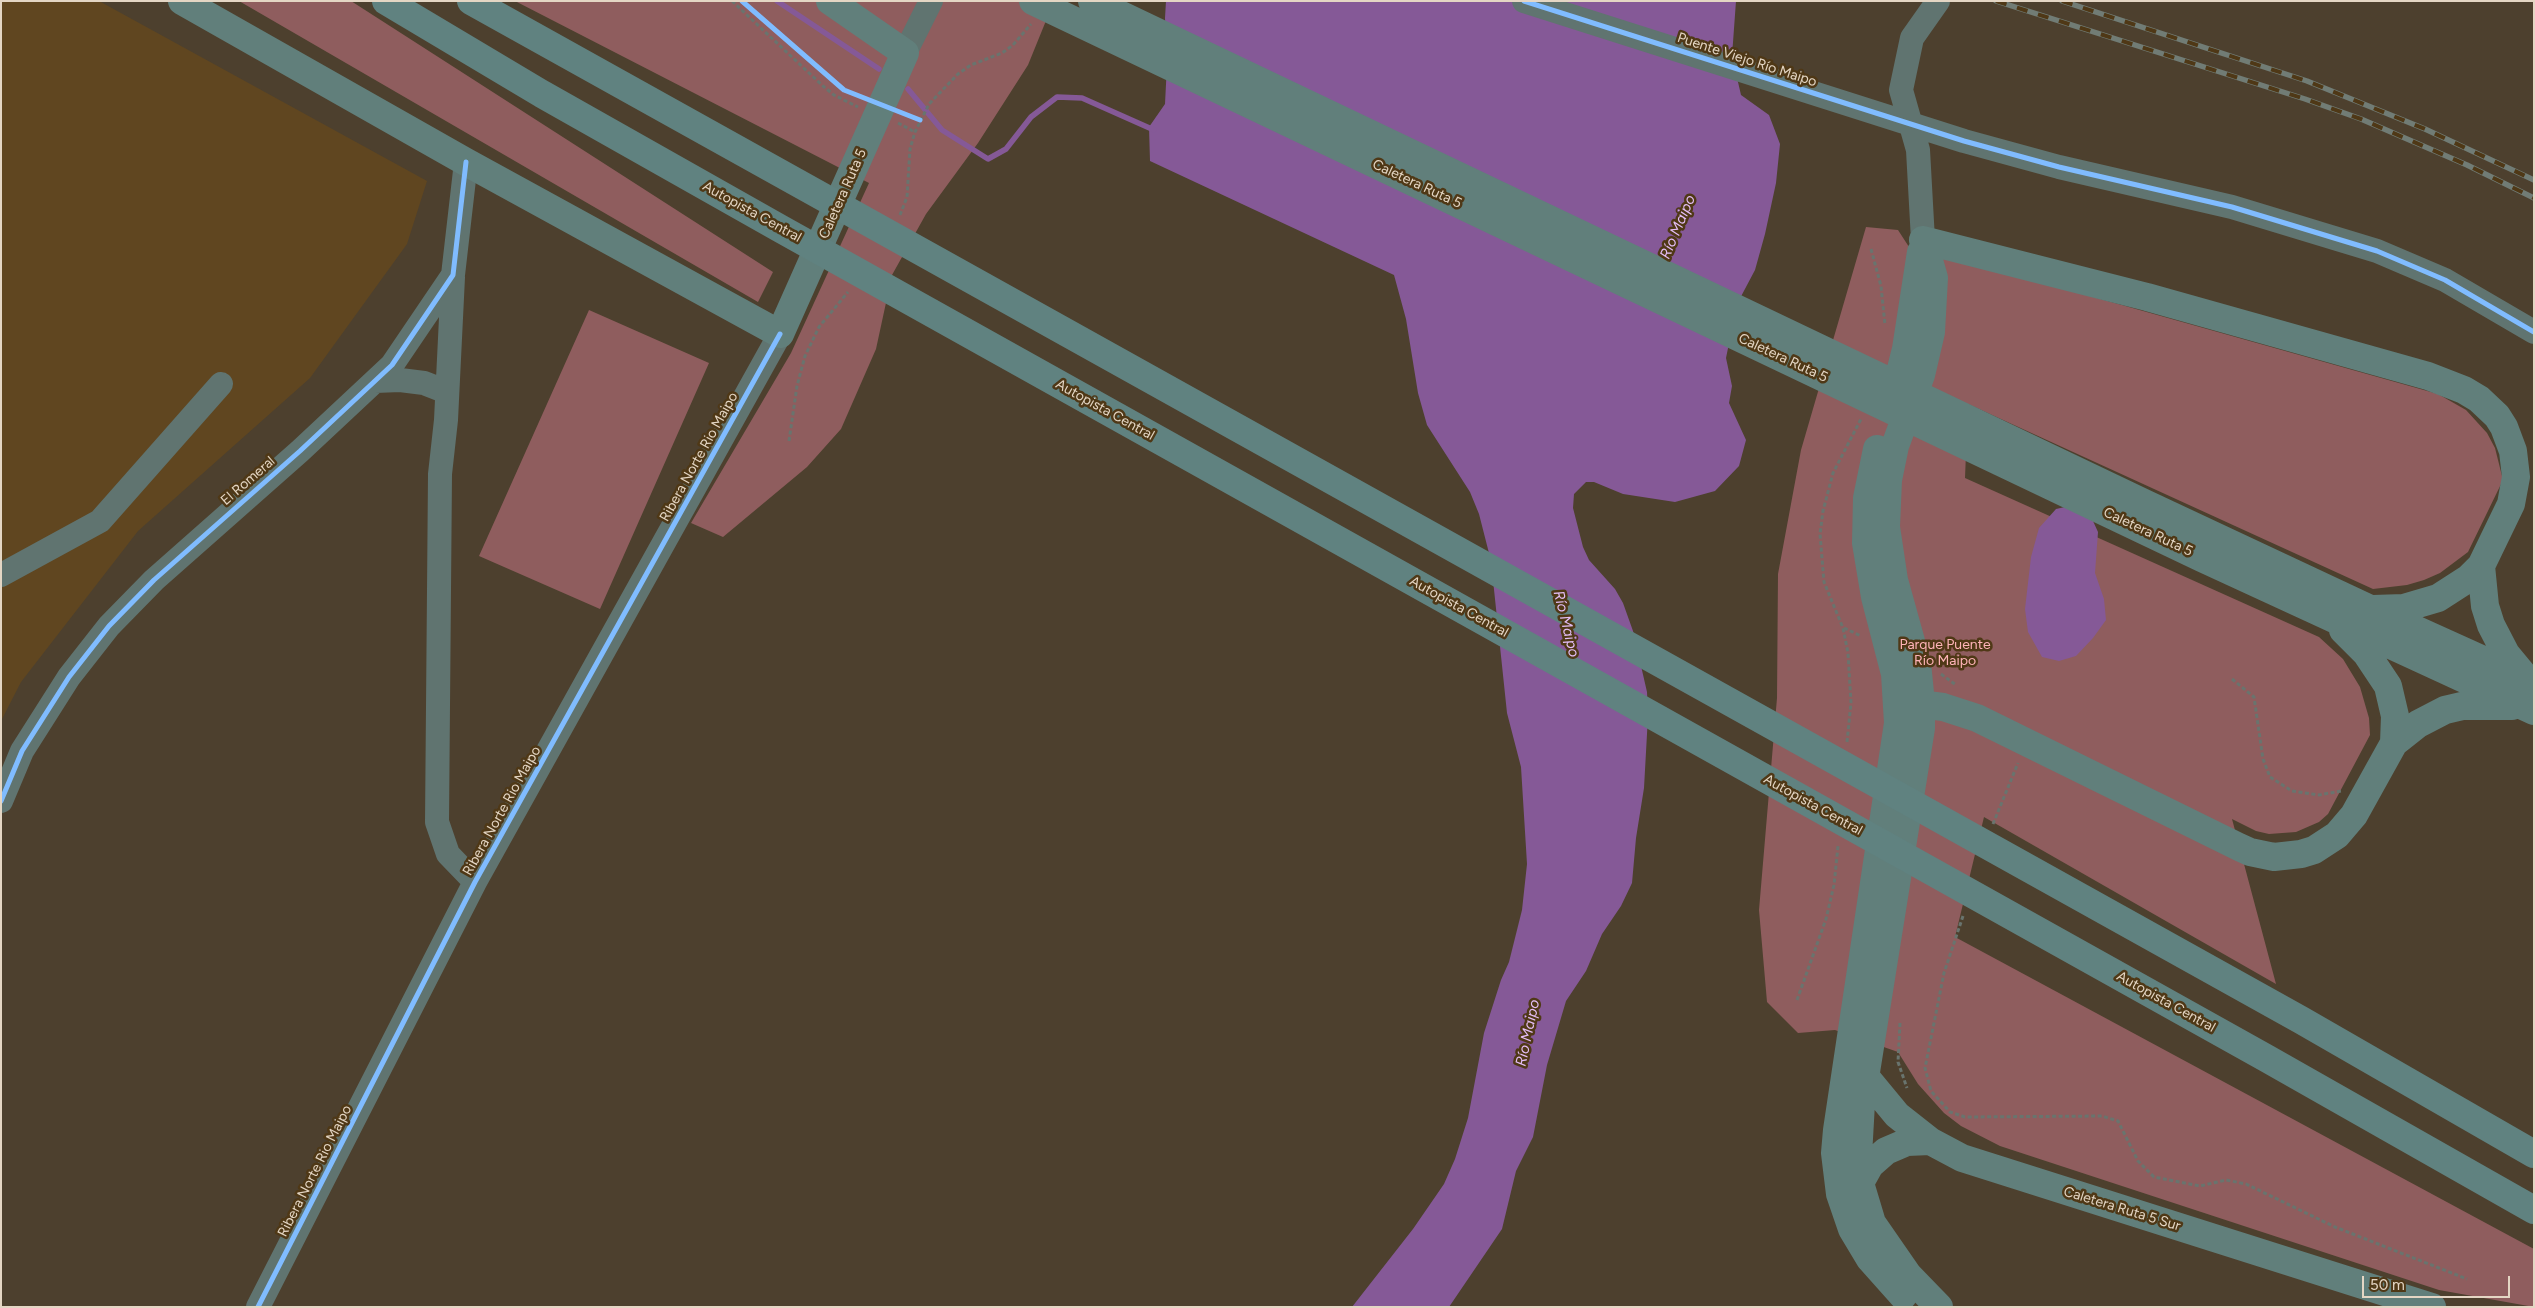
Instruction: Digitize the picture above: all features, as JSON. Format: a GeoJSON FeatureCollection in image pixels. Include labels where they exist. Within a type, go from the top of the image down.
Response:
{"type":"FeatureCollection","features":[{"type":"Feature","properties":{"kind":"highway","name":"Autopista Central"},"geometry":{"type":"LineString","coordinates":[[386,1],[534,89],[781,229],[2005,912],[2534,1210]]}},
{"type":"Feature","properties":{"kind":"highway"},"geometry":{"type":"LineString","coordinates":[[471,1],[2292,1016],[2534,1154]]}},
{"type":"Feature","properties":{"kind":"main road"},"geometry":{"type":"LineString","coordinates":[[182,1],[466,162],[780,334]]}},
{"type":"Feature","properties":{"kind":"main road"},"geometry":{"type":"LineString","coordinates":[[830,1],[905,54]]}},
{"type":"Feature","properties":{"kind":"main road","name":"Caletera Ruta 5"},"geometry":{"type":"LineString","coordinates":[[1092,1],[2141,515],[2323,614],[2531,696]]}},
{"type":"Feature","properties":{"kind":"main road","name":"Caletera Ruta 5"},"geometry":{"type":"LineString","coordinates":[[1034,10],[2141,515],[2368,608],[2531,696]]}},
{"type":"Feature","properties":{"kind":"main road","name":"Caletera Ruta 5"},"geometry":{"type":"LineString","coordinates":[[780,334],[905,54]]}},
{"type":"Feature","properties":{"kind":"main road"},"geometry":{"type":"LineString","coordinates":[[1923,240],[2147,298],[2428,376],[2464,390],[2479,399],[2497,416],[2510,439],[2516,463],[2516,477],[2511,504],[2481,566],[2454,589],[2430,601],[2404,608],[2368,608]]}},
{"type":"Feature","properties":{"kind":"main road"},"geometry":{"type":"LineString","coordinates":[[1914,1307],[1881,1272],[1860,1244],[1852,1229],[1840,1194],[1835,1153],[1836,1130],[1896,745],[1910,703],[1917,663],[1892,572],[1886,527],[1888,480],[1893,454],[1921,375],[1932,332],[1934,278],[1923,240]]}},
{"type":"Feature","properties":{"kind":"main road"},"geometry":{"type":"LineString","coordinates":[[1910,703],[1959,711],[2239,847],[2262,855],[2287,857],[2301,854],[2326,843],[2350,820],[2394,743],[2418,724],[2444,710],[2531,696],[2491,625],[2485,606],[2481,566]]}},
{"type":"Feature","properties":{"kind":"main road"},"geometry":{"type":"LineString","coordinates":[[2323,614],[2353,639],[2366,653],[2388,686],[2395,716],[2394,743]]}},
{"type":"Feature","properties":{"kind":"main road"},"geometry":{"type":"LineString","coordinates":[[1910,703],[1918,752],[1859,1129],[1860,1183],[1867,1210],[1879,1235],[1908,1275],[1939,1307]]}},
{"type":"Feature","properties":{"kind":"main road","name":"Caletera Ruta 5 Sur"},"geometry":{"type":"LineString","coordinates":[[1849,1053],[1866,1079],[1897,1115],[1930,1141],[1979,1165],[2432,1307]]}},
{"type":"Feature","properties":{"kind":"main road"},"geometry":{"type":"LineString","coordinates":[[1860,1183],[1870,1165],[1886,1151],[1907,1142],[1930,1141]]}},
{"type":"Feature","properties":{"kind":"street","name":"Caletera Ruta 5"},"geometry":{"type":"LineString","coordinates":[[905,54],[930,1]]}},
{"type":"Feature","properties":{"kind":"street","name":"Puente Viejo Río Maipo"},"geometry":{"type":"LineString","coordinates":[[1524,1],[1964,141],[2059,167],[2232,207],[2377,251],[2445,280],[2534,332]]}},
{"type":"Feature","properties":{"kind":"street"},"geometry":{"type":"LineString","coordinates":[[1923,240],[1918,150],[1901,90],[1912,38],[1938,1]]}},
{"type":"Feature","properties":{"kind":"street","name":"El Romeral"},"geometry":{"type":"LineString","coordinates":[[1,801],[22,752],[69,677],[109,626],[197,541],[392,365],[453,275],[466,162]]}},
{"type":"Feature","properties":{"kind":"street"},"geometry":{"type":"LineString","coordinates":[[453,275],[447,392],[440,474],[437,822],[448,854],[475,882]]}},
{"type":"Feature","properties":{"kind":"street","name":"Ribera Norte Rio Maipo"},"geometry":{"type":"LineString","coordinates":[[258,1307],[475,882],[780,334]]}},
{"type":"Feature","properties":{"kind":"street"},"geometry":{"type":"LineString","coordinates":[[375,381],[400,380],[424,383],[447,392]]}},
{"type":"Feature","properties":{"kind":"street"},"geometry":{"type":"LineString","coordinates":[[1,575],[100,521],[221,384]]}},
{"type":"Feature","properties":{"kind":"path"},"geometry":{"type":"LineString","coordinates":[[732,1],[834,95],[862,109],[881,109],[921,119],[929,104],[958,74],[1013,46],[1034,10]]}},
{"type":"Feature","properties":{"kind":"path"},"geometry":{"type":"LineString","coordinates":[[742,1],[749,8]]}},
{"type":"Feature","properties":{"kind":"path"},"geometry":{"type":"LineString","coordinates":[[881,109],[915,132]]}},
{"type":"Feature","properties":{"kind":"path"},"geometry":{"type":"LineString","coordinates":[[1871,249],[1881,286],[1884,332]]}},
{"type":"Feature","properties":{"kind":"path"},"geometry":{"type":"LineString","coordinates":[[1847,747],[1852,703],[1848,653],[1835,604],[1824,582],[1820,534],[1823,511],[1833,473],[1862,418]]}},
{"type":"Feature","properties":{"kind":"path"},"geometry":{"type":"LineString","coordinates":[[2232,679],[2254,697],[2263,759],[2270,777],[2292,791],[2319,795],[2352,790],[2366,795]]}},
{"type":"Feature","properties":{"kind":"path"},"geometry":{"type":"LineString","coordinates":[[1991,831],[2000,803],[2028,743]]}},
{"type":"Feature","properties":{"kind":"path"},"geometry":{"type":"LineString","coordinates":[[1796,1000],[1826,919],[1834,885],[1838,836]]}},
{"type":"Feature","properties":{"kind":"path"},"geometry":{"type":"LineString","coordinates":[[1966,907],[1944,974],[1925,1068],[1931,1092],[1950,1112],[1965,1117],[2102,1116],[2118,1121],[2138,1161],[2154,1177],[2200,1186],[2226,1180],[2246,1184],[2336,1226],[2468,1279]]}},
{"type":"Feature","properties":{"kind":"shaded area"},"geometry":{"type":"Polygon","coordinates":[[[1,1],[99,1],[427,181],[407,244],[310,378],[138,531],[21,682],[1,721],[1,1]]]}},
{"type":"Feature","properties":{"kind":"green space"},"geometry":{"type":"Polygon","coordinates":[[[239,1],[351,1],[773,272],[758,302],[239,1]]]}},
{"type":"Feature","properties":{"kind":"green space"},"geometry":{"type":"Polygon","coordinates":[[[515,1],[1054,1],[1028,65],[978,143],[926,214],[892,275],[876,349],[841,429],[807,467],[723,537],[691,523],[791,353],[869,183],[515,1]]]}},
{"type":"Feature","properties":{"kind":"green space","name":"Parque Puente Río Maipo"},"geometry":{"type":"Polygon","coordinates":[[[1866,227],[1898,230],[1911,250],[1962,260],[2438,394],[2466,410],[2487,433],[2495,448],[2503,480],[2468,552],[2440,573],[2424,580],[2407,585],[2373,589],[1968,404],[1965,478],[2319,637],[2343,659],[2360,687],[2369,718],[2370,735],[2328,814],[2319,822],[2296,832],[2269,834],[2256,831],[2232,819],[2276,984],[1984,817],[1955,937],[2534,1249],[2534,1307],[2439,1290],[2000,1146],[1961,1126],[1944,1113],[1918,1084],[1898,1052],[1835,1030],[1798,1033],[1767,1002],[1759,910],[1777,698],[1778,574],[1801,450],[1866,227]]]}},
{"type":"Feature","properties":{"kind":"green space"},"geometry":{"type":"Polygon","coordinates":[[[589,310],[709,363],[600,609],[479,556],[589,310]]]}},
{"type":"Feature","properties":{"kind":"water","name":"Río Maipo"},"geometry":{"type":"Polygon","coordinates":[[[1166,1],[1736,1],[1732,56],[1741,95],[1769,115],[1780,144],[1776,183],[1765,234],[1755,270],[1737,304],[1726,358],[1732,386],[1729,403],[1746,440],[1739,466],[1715,491],[1675,502],[1623,494],[1594,482],[1586,482],[1574,494],[1573,508],[1583,547],[1589,560],[1615,589],[1623,603],[1633,631],[1647,692],[1648,716],[1644,788],[1636,838],[1632,883],[1621,906],[1602,934],[1586,971],[1566,1001],[1547,1065],[1533,1137],[1516,1171],[1502,1229],[1449,1307],[1352,1307],[1413,1229],[1444,1184],[1455,1159],[1468,1118],[1484,1033],[1501,980],[1509,962],[1522,910],[1527,864],[1521,767],[1507,713],[1491,561],[1479,514],[1470,492],[1427,425],[1418,393],[1406,319],[1394,275],[1150,161],[1149,127],[1165,104],[1167,64],[1166,1]]]}},
{"type":"Feature","properties":{"kind":"water"},"geometry":{"type":"Polygon","coordinates":[[[2065,507],[2093,521],[2098,532],[2095,573],[2104,599],[2106,620],[2093,638],[2076,656],[2059,661],[2042,657],[2028,632],[2025,609],[2031,557],[2039,528],[2056,509],[2065,507]]]}},
{"type":"Feature","properties":{"kind":"waterway"},"geometry":{"type":"LineString","coordinates":[[777,1],[879,69]]}},
{"type":"Feature","properties":{"kind":"waterway"},"geometry":{"type":"LineString","coordinates":[[908,89],[942,130],[988,159],[1006,149],[1031,117],[1057,97],[1082,98],[1154,130]]}},
{"type":"Feature","properties":{"kind":"railway"},"geometry":{"type":"LineString","coordinates":[[1996,1],[2305,99],[2361,119],[2467,165],[2534,198]]}},
{"type":"Feature","properties":{"kind":"railway"},"geometry":{"type":"LineString","coordinates":[[2062,1],[2307,81],[2425,129],[2534,180]]}},
{"type":"Feature","properties":{"kind":"cycle path"},"geometry":{"type":"LineString","coordinates":[[742,1],[844,90],[920,120]]}},
{"type":"Feature","properties":{"kind":"cycle path"},"geometry":{"type":"LineString","coordinates":[[1524,1],[1964,141],[2059,167],[2232,207],[2377,251],[2445,280],[2534,332]]}},
{"type":"Feature","properties":{"kind":"cycle path"},"geometry":{"type":"LineString","coordinates":[[1,801],[22,751],[69,677],[109,626],[154,580],[300,451],[392,365],[453,275],[466,162]]}},
{"type":"Feature","properties":{"kind":"cycle path"},"geometry":{"type":"LineString","coordinates":[[258,1307],[475,882],[780,334]]}}]}
